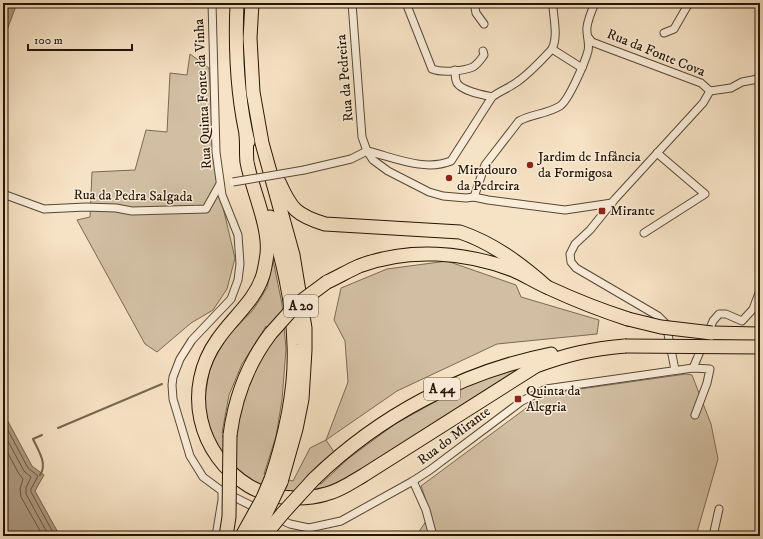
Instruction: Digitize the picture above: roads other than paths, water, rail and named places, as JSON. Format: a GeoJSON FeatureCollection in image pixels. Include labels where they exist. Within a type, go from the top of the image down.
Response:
{"type":"FeatureCollection","features":[{"type":"Feature","properties":{"kind":"highway","name":"A 20"},"geometry":{"type":"LineString","coordinates":[[237,3],[235,38],[239,94],[246,135],[280,255],[289,299],[294,347],[292,396],[281,447],[276,480],[263,498],[242,536]]}},
{"type":"Feature","properties":{"kind":"highway","name":"A 20"},"geometry":{"type":"LineString","coordinates":[[252,3],[250,38],[253,92],[265,156],[293,255],[305,328],[302,399],[296,429],[255,536]]}},
{"type":"Feature","properties":{"kind":"highway"},"geometry":{"type":"LineString","coordinates":[[260,131],[286,197],[295,210],[308,219],[325,224],[460,232],[476,237],[491,245],[527,270],[547,287]]}},
{"type":"Feature","properties":{"kind":"highway"},"geometry":{"type":"LineString","coordinates":[[246,135],[247,161],[266,237],[267,252],[263,275],[256,291],[218,339],[207,358],[200,378],[198,400],[203,429],[210,447],[228,469],[240,480],[254,488],[272,495],[287,498],[308,498],[339,490],[536,366],[560,357],[593,349]]}},
{"type":"Feature","properties":{"kind":"highway"},"geometry":{"type":"LineString","coordinates":[[226,536],[229,517],[230,435],[232,420],[240,390],[250,365],[271,332],[296,306],[327,282],[359,266],[401,256],[420,254],[461,255],[479,259],[514,271],[590,306],[628,319],[661,327],[712,333],[760,334]]}},
{"type":"Feature","properties":{"kind":"highway","name":"A 44"},"geometry":{"type":"LineString","coordinates":[[264,536],[314,479],[353,445],[382,424],[423,399],[486,371],[522,360],[577,349],[624,346],[760,347]]}},
{"type":"Feature","properties":{"kind":"street","name":"Rua Quinta Fonte da Vinha"},"geometry":{"type":"LineString","coordinates":[[212,3],[216,152],[220,184]]}},
{"type":"Feature","properties":{"kind":"street","name":"Rua da Pedreira"},"geometry":{"type":"LineString","coordinates":[[352,3],[362,137],[367,151]]}},
{"type":"Feature","properties":{"kind":"street"},"geometry":{"type":"LineString","coordinates":[[406,3],[432,69],[438,72],[473,67],[480,62],[484,55],[483,51]]}},
{"type":"Feature","properties":{"kind":"street"},"geometry":{"type":"LineString","coordinates":[[474,3],[476,13],[484,24]]}},
{"type":"Feature","properties":{"kind":"street"},"geometry":{"type":"LineString","coordinates":[[220,184],[304,170],[351,160],[367,151],[420,165],[443,165],[451,161],[492,97],[500,91],[515,84],[528,74],[552,49],[555,37],[552,3]]}},
{"type":"Feature","properties":{"kind":"street"},"geometry":{"type":"LineString","coordinates":[[474,196],[484,165],[519,121],[526,117],[540,115],[560,106],[565,101],[582,68],[588,49],[587,26],[595,3]]}},
{"type":"Feature","properties":{"kind":"street"},"geometry":{"type":"LineString","coordinates":[[664,33],[674,28],[688,3]]}},
{"type":"Feature","properties":{"kind":"street","name":"Rua da Fonte Cova"},"geometry":{"type":"LineString","coordinates":[[588,38],[592,42],[701,83],[710,91],[731,88],[742,82],[758,79],[760,80]]}},
{"type":"Feature","properties":{"kind":"street"},"geometry":{"type":"LineString","coordinates":[[552,49],[582,68]]}},
{"type":"Feature","properties":{"kind":"street"},"geometry":{"type":"LineString","coordinates":[[455,70],[458,85],[462,88],[492,97]]}},
{"type":"Feature","properties":{"kind":"street"},"geometry":{"type":"LineString","coordinates":[[675,370],[666,324],[658,316],[576,268],[571,262],[570,254],[575,244],[590,230],[612,203],[703,103],[710,91]]}},
{"type":"Feature","properties":{"kind":"street"},"geometry":{"type":"LineString","coordinates":[[367,151],[372,160],[388,171],[429,192],[443,196],[466,198],[474,196],[488,200],[565,210],[612,203]]}},
{"type":"Feature","properties":{"kind":"street"},"geometry":{"type":"LineString","coordinates":[[644,233],[705,194],[657,153]]}},
{"type":"Feature","properties":{"kind":"street","name":"Rua da Pedra Salgada"},"geometry":{"type":"LineString","coordinates":[[3,194],[44,209],[86,207],[116,208],[132,211],[206,209],[220,184]]}},
{"type":"Feature","properties":{"kind":"street","name":"Rua do Mirante"},"geometry":{"type":"LineString","coordinates":[[220,184],[222,195],[238,235],[240,264],[238,280],[231,299],[192,340],[180,359],[172,385],[173,400],[190,456],[203,477],[222,490],[290,524],[308,528],[341,521],[413,481],[522,401],[546,389],[675,370],[693,368],[710,369],[695,415]]}},
{"type":"Feature","properties":{"kind":"street"},"geometry":{"type":"LineString","coordinates":[[693,368],[713,321],[719,314],[726,314],[742,321],[753,309],[759,293]]}},
{"type":"Feature","properties":{"kind":"street"},"geometry":{"type":"LineString","coordinates":[[413,481],[426,510],[433,536]]}},
{"type":"Feature","properties":{"kind":"street"},"geometry":{"type":"LineString","coordinates":[[216,536],[222,500],[222,490]]}},
{"type":"Feature","properties":{"kind":"street"},"geometry":{"type":"LineString","coordinates":[[714,536],[719,509]]}},
{"type":"Feature","properties":{"kind":"water"},"geometry":{"type":"Polygon","coordinates":[[[3,3],[17,3],[3,41],[3,3]]]}},
{"type":"Feature","properties":{"kind":"water"},"geometry":{"type":"Polygon","coordinates":[[[3,408],[4,414],[32,466],[44,475],[35,491],[60,536],[3,536],[3,408]]]}},
{"type":"Feature","properties":{"kind":"waterway"},"geometry":{"type":"LineString","coordinates":[[58,428],[162,384]]}},
{"type":"Feature","properties":{"kind":"waterway"},"geometry":{"type":"LineString","coordinates":[[40,475],[43,462],[40,452],[33,439],[42,435]]}},
{"type":"Feature","properties":{"kind":"place","name":"Jardim de Infância da Formigosa"},"geometry":{"type":"Point","coordinates":[530,165]}},
{"type":"Feature","properties":{"kind":"place","name":"Miradouro da Pedreira"},"geometry":{"type":"Point","coordinates":[449,178]}},
{"type":"Feature","properties":{"kind":"place","name":"Mirante"},"geometry":{"type":"Point","coordinates":[602,211]}},
{"type":"Feature","properties":{"kind":"place","name":"Quinta da Alegria"},"geometry":{"type":"Point","coordinates":[518,399]}}]}
